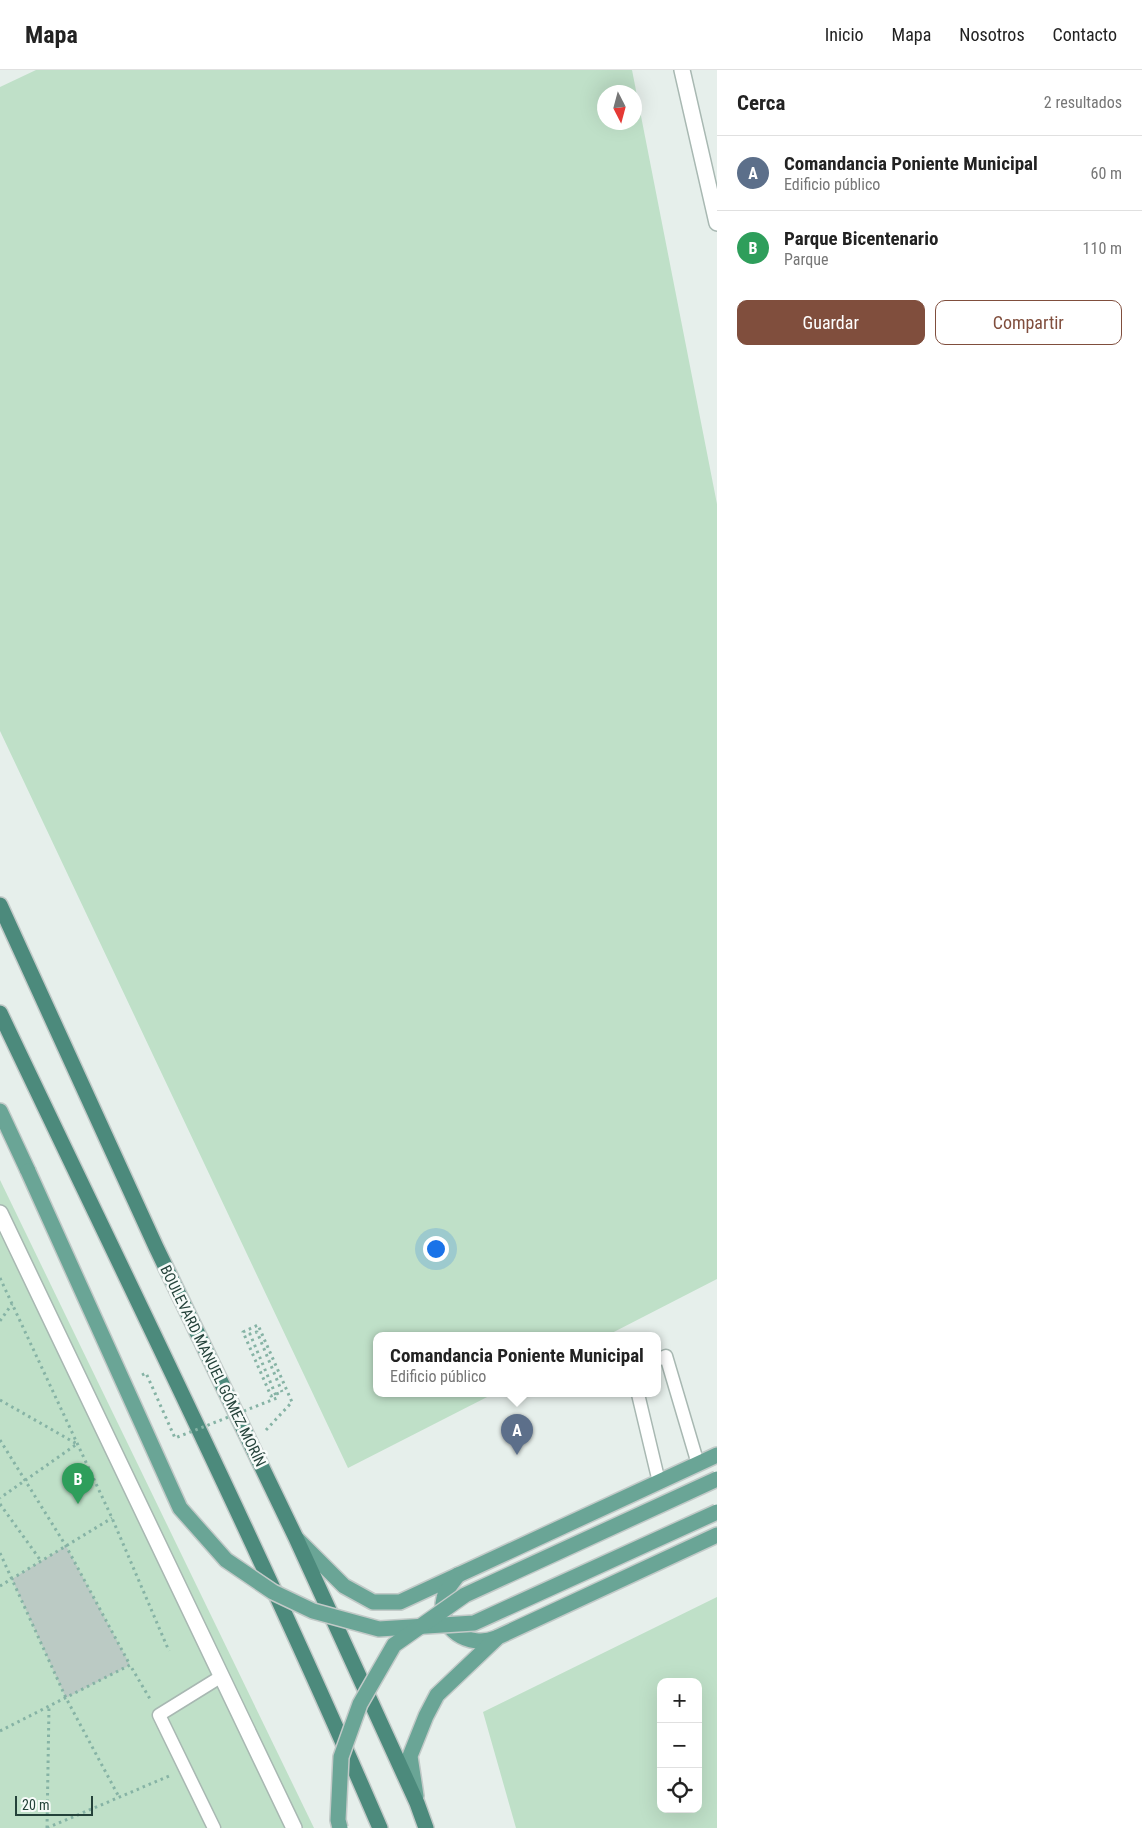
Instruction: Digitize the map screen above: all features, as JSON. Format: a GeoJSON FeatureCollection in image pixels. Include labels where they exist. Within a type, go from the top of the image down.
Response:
{"type":"FeatureCollection","features":[{"type":"Feature","properties":{"kind":"highway","name":"BOULEVARD MANUEL GÓMEZ MORÍN"},"geometry":{"type":"LineString","coordinates":[[0,905],[156,1247],[296,1538],[417,1803],[426,1828]]}},
{"type":"Feature","properties":{"kind":"highway"},"geometry":{"type":"LineString","coordinates":[[0,1013],[227,1491],[335,1723],[380,1828]]}},
{"type":"Feature","properties":{"kind":"main road"},"geometry":{"type":"LineString","coordinates":[[0,1111],[180,1508],[226,1560],[273,1592],[313,1611],[379,1629],[474,1623],[717,1512]]}},
{"type":"Feature","properties":{"kind":"main road"},"geometry":{"type":"LineString","coordinates":[[296,1538],[344,1586],[372,1602],[400,1602],[717,1455]]}},
{"type":"Feature","properties":{"kind":"main road"},"geometry":{"type":"LineString","coordinates":[[340,1828],[338,1820],[341,1757],[360,1704],[394,1645],[466,1595],[717,1480]]}},
{"type":"Feature","properties":{"kind":"main road"},"geometry":{"type":"LineString","coordinates":[[459,1574],[444,1599],[446,1619],[450,1628],[468,1640],[479,1642],[498,1637],[717,1535]]}},
{"type":"Feature","properties":{"kind":"main road"},"geometry":{"type":"LineString","coordinates":[[417,1803],[410,1756],[426,1716],[437,1695],[498,1637]]}},
{"type":"Feature","properties":{"kind":"street"},"geometry":{"type":"LineString","coordinates":[[682,70],[717,223]]}},
{"type":"Feature","properties":{"kind":"street"},"geometry":{"type":"LineString","coordinates":[[0,1213],[294,1828]]}},
{"type":"Feature","properties":{"kind":"lane"},"geometry":{"type":"LineString","coordinates":[[661,1358],[666,1356],[698,1464]]}},
{"type":"Feature","properties":{"kind":"lane"},"geometry":{"type":"LineString","coordinates":[[639,1397],[659,1482]]}},
{"type":"Feature","properties":{"kind":"lane"},"geometry":{"type":"LineString","coordinates":[[214,1828],[159,1715],[222,1676]]}},
{"type":"Feature","properties":{"kind":"path"},"geometry":{"type":"LineString","coordinates":[[0,1278],[112,1518],[169,1651]]}},
{"type":"Feature","properties":{"kind":"path"},"geometry":{"type":"LineString","coordinates":[[0,1321],[12,1304]]}},
{"type":"Feature","properties":{"kind":"path"},"geometry":{"type":"LineString","coordinates":[[175,1438],[277,1398],[250,1334],[256,1332],[282,1392],[271,1396],[242,1332],[258,1325],[292,1402],[252,1446]]}},
{"type":"Feature","properties":{"kind":"path"},"geometry":{"type":"LineString","coordinates":[[0,1400],[77,1444]]}},
{"type":"Feature","properties":{"kind":"path"},"geometry":{"type":"LineString","coordinates":[[0,1440],[66,1546],[159,1715]]}},
{"type":"Feature","properties":{"kind":"path"},"geometry":{"type":"LineString","coordinates":[[0,1498],[77,1444]]}},
{"type":"Feature","properties":{"kind":"path"},"geometry":{"type":"LineString","coordinates":[[0,1504],[41,1561]]}},
{"type":"Feature","properties":{"kind":"path"},"geometry":{"type":"LineString","coordinates":[[0,1586],[112,1518]]}},
{"type":"Feature","properties":{"kind":"path"},"geometry":{"type":"LineString","coordinates":[[0,1553],[66,1698],[120,1797]]}},
{"type":"Feature","properties":{"kind":"path"},"geometry":{"type":"LineString","coordinates":[[0,1731],[130,1665]]}},
{"type":"Feature","properties":{"kind":"path"},"geometry":{"type":"LineString","coordinates":[[49,1706],[47,1828],[185,1769]]}},
{"type":"Feature","properties":{"kind":"green space"},"geometry":{"type":"Polygon","coordinates":[[[36,70],[632,70],[635,85],[597,85],[597,130],[642,130],[642,121],[717,504],[717,1279],[614,1332],[373,1332],[373,1397],[487,1397],[348,1468],[0,731],[0,87],[36,70]]]}},
{"type":"Feature","properties":{"kind":"green space"},"geometry":{"type":"Polygon","coordinates":[[[0,1180],[314,1828],[0,1828],[0,1180]]]}},
{"type":"Feature","properties":{"kind":"green space"},"geometry":{"type":"Polygon","coordinates":[[[717,1597],[717,1828],[516,1828],[483,1712],[717,1597]]]}},
{"type":"Feature","properties":{"kind":"building"},"geometry":{"type":"Polygon","coordinates":[[[66,1546],[130,1665],[66,1698],[12,1579],[66,1546]]]}},
{"type":"Feature","properties":{"kind":"place","name":"Comandancia Poniente Municipal"},"geometry":{"type":"Point","coordinates":[517,1455]}},
{"type":"Feature","properties":{"kind":"place","name":"Parque Bicentenario"},"geometry":{"type":"Point","coordinates":[78,1504]}}]}
